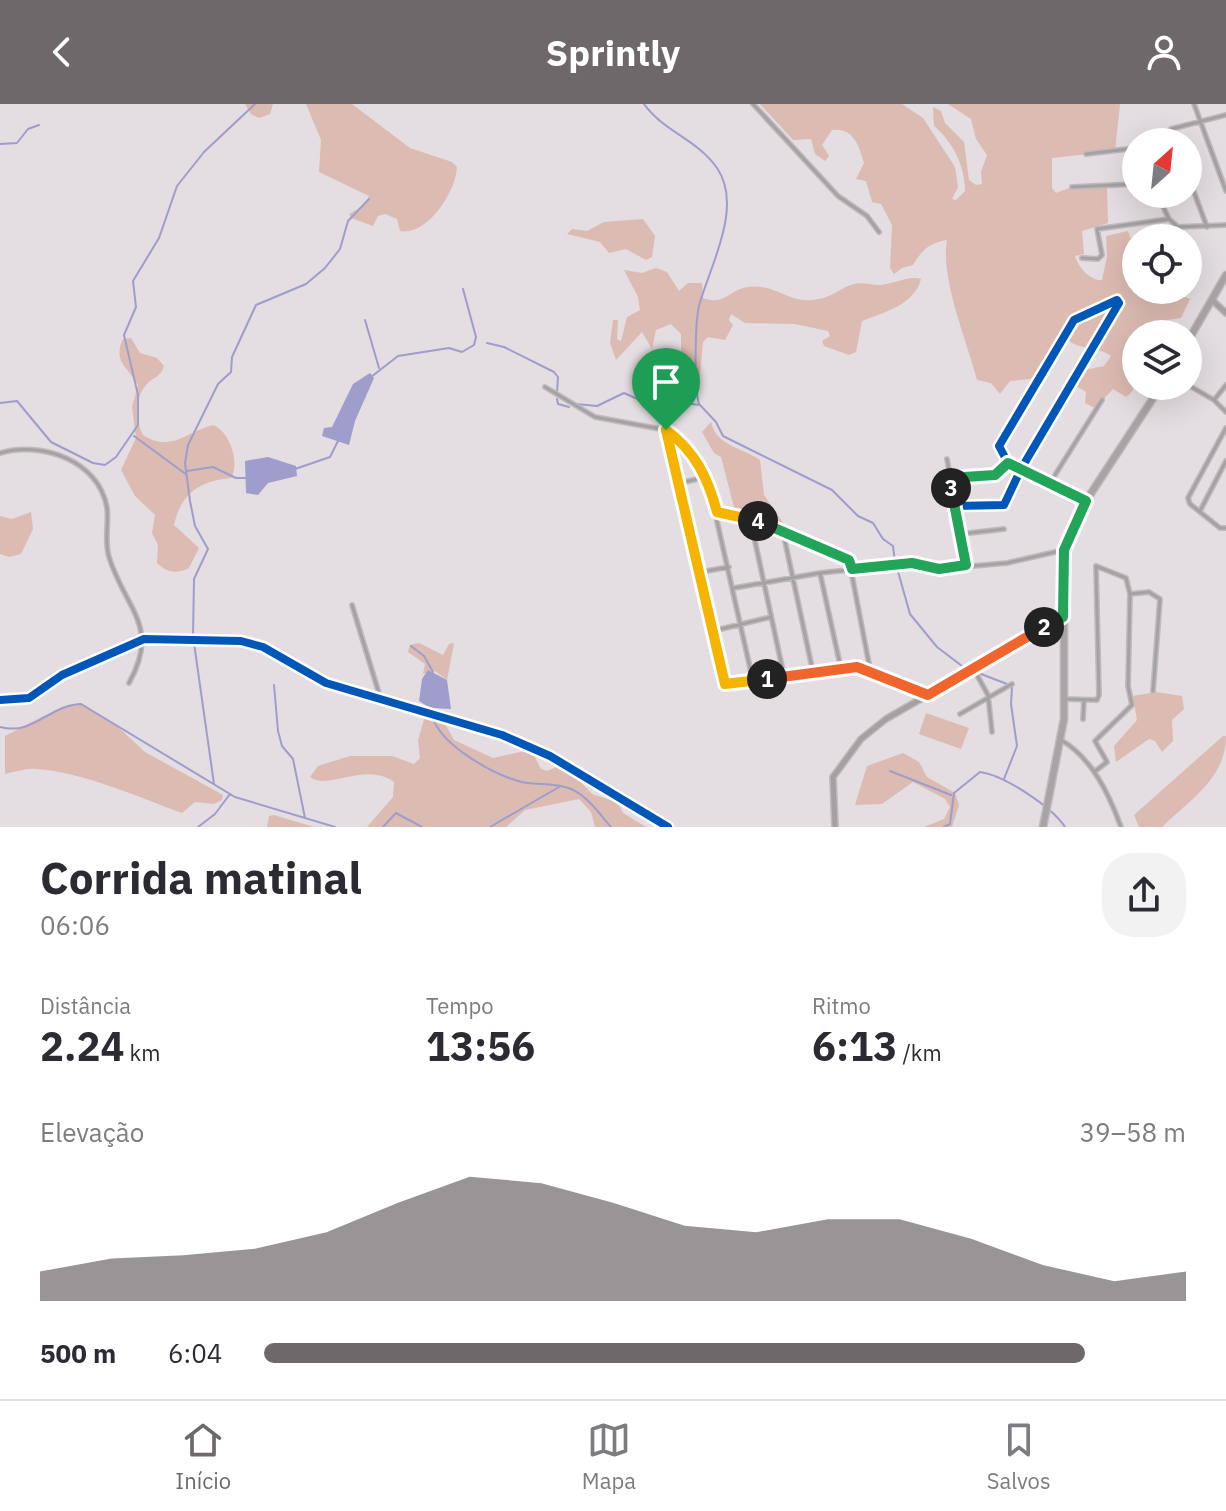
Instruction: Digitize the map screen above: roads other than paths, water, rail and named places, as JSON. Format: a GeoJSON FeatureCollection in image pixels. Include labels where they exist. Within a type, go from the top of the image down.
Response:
{"type":"FeatureCollection","features":[{"type":"Feature","properties":{"kind":"main road"},"geometry":{"type":"LineString","coordinates":[[1200,320],[1226,275]]}},
{"type":"Feature","properties":{"kind":"main road"},"geometry":{"type":"LineString","coordinates":[[1043,827],[1061,740],[1064,550],[1086,501],[1152,400]]}},
{"type":"Feature","properties":{"kind":"street"},"geometry":{"type":"LineString","coordinates":[[753,104],[838,196],[867,216],[879,232]]}},
{"type":"Feature","properties":{"kind":"street"},"geometry":{"type":"LineString","coordinates":[[1194,104],[1226,191]]}},
{"type":"Feature","properties":{"kind":"street"},"geometry":{"type":"LineString","coordinates":[[1175,128],[1226,115]]}},
{"type":"Feature","properties":{"kind":"street"},"geometry":{"type":"LineString","coordinates":[[1086,154],[1122,150]]}},
{"type":"Feature","properties":{"kind":"street"},"geometry":{"type":"LineString","coordinates":[[1072,187],[1122,185]]}},
{"type":"Feature","properties":{"kind":"street"},"geometry":{"type":"LineString","coordinates":[[1164,208],[1169,219],[1186,229],[1226,225]]}},
{"type":"Feature","properties":{"kind":"street"},"geometry":{"type":"LineString","coordinates":[[1200,208],[1207,227]]}},
{"type":"Feature","properties":{"kind":"street"},"geometry":{"type":"LineString","coordinates":[[1082,258],[1098,259],[1102,255],[1097,229],[1169,219]]}},
{"type":"Feature","properties":{"kind":"street"},"geometry":{"type":"LineString","coordinates":[[955,506],[1004,505],[1021,469],[1119,303],[1113,299],[1074,320],[999,446],[1008,463],[1021,469],[1050,483],[1086,501]]}},
{"type":"Feature","properties":{"kind":"street"},"geometry":{"type":"LineString","coordinates":[[1212,300],[1226,313]]}},
{"type":"Feature","properties":{"kind":"street"},"geometry":{"type":"LineString","coordinates":[[1214,400],[1226,385]]}},
{"type":"Feature","properties":{"kind":"street"},"geometry":{"type":"LineString","coordinates":[[545,387],[595,417],[666,430],[682,442],[707,477],[753,681]]}},
{"type":"Feature","properties":{"kind":"street"},"geometry":{"type":"LineString","coordinates":[[1202,393],[1226,412]]}},
{"type":"Feature","properties":{"kind":"street"},"geometry":{"type":"LineString","coordinates":[[1050,483],[1102,400]]}},
{"type":"Feature","properties":{"kind":"street"},"geometry":{"type":"LineString","coordinates":[[1226,428],[1188,498],[1190,504],[1220,528],[1226,528]]}},
{"type":"Feature","properties":{"kind":"street"},"geometry":{"type":"LineString","coordinates":[[666,430],[725,684],[857,667],[928,695]]}},
{"type":"Feature","properties":{"kind":"street"},"geometry":{"type":"LineString","coordinates":[[0,453],[21,447],[49,451],[96,478],[107,508],[109,558],[144,639],[140,660],[129,683]]}},
{"type":"Feature","properties":{"kind":"street"},"geometry":{"type":"LineString","coordinates":[[947,459],[966,565]]}},
{"type":"Feature","properties":{"kind":"street"},"geometry":{"type":"LineString","coordinates":[[1200,511],[1226,461]]}},
{"type":"Feature","properties":{"kind":"street"},"geometry":{"type":"LineString","coordinates":[[949,478],[995,475],[1008,463]]}},
{"type":"Feature","properties":{"kind":"street"},"geometry":{"type":"LineString","coordinates":[[680,483],[707,477]]}},
{"type":"Feature","properties":{"kind":"street"},"geometry":{"type":"LineString","coordinates":[[717,512],[750,518],[849,560],[870,671]]}},
{"type":"Feature","properties":{"kind":"street"},"geometry":{"type":"LineString","coordinates":[[750,518],[784,676]]}},
{"type":"Feature","properties":{"kind":"street"},"geometry":{"type":"LineString","coordinates":[[961,534],[1004,529]]}},
{"type":"Feature","properties":{"kind":"street"},"geometry":{"type":"LineString","coordinates":[[783,532],[813,672]]}},
{"type":"Feature","properties":{"kind":"street"},"geometry":{"type":"LineString","coordinates":[[734,588],[820,573],[912,563],[939,569],[1016,562],[1064,550]]}},
{"type":"Feature","properties":{"kind":"street"},"geometry":{"type":"LineString","coordinates":[[1064,699],[1097,700],[1099,695],[1096,566],[1126,578],[1130,594],[1128,686],[1132,705],[1095,741],[1107,762],[1094,772]]}},
{"type":"Feature","properties":{"kind":"street"},"geometry":{"type":"LineString","coordinates":[[700,573],[729,567]]}},
{"type":"Feature","properties":{"kind":"street"},"geometry":{"type":"LineString","coordinates":[[820,573],[841,669]]}},
{"type":"Feature","properties":{"kind":"street"},"geometry":{"type":"LineString","coordinates":[[1130,594],[1149,592],[1160,599],[1153,691]]}},
{"type":"Feature","properties":{"kind":"street"},"geometry":{"type":"LineString","coordinates":[[352,605],[381,700]]}},
{"type":"Feature","properties":{"kind":"street"},"geometry":{"type":"LineString","coordinates":[[713,631],[771,617]]}},
{"type":"Feature","properties":{"kind":"street"},"geometry":{"type":"LineString","coordinates":[[835,827],[831,783],[861,739],[886,719],[1063,617]]}},
{"type":"Feature","properties":{"kind":"street"},"geometry":{"type":"LineString","coordinates":[[0,700],[29,698],[62,675],[144,639],[252,643],[326,683],[502,735],[550,756],[668,827]]}},
{"type":"Feature","properties":{"kind":"street"},"geometry":{"type":"LineString","coordinates":[[973,668],[988,695],[992,732]]}},
{"type":"Feature","properties":{"kind":"street"},"geometry":{"type":"LineString","coordinates":[[960,714],[988,695],[1012,684]]}},
{"type":"Feature","properties":{"kind":"street"},"geometry":{"type":"LineString","coordinates":[[1083,719],[1084,700]]}},
{"type":"Feature","properties":{"kind":"street"},"geometry":{"type":"LineString","coordinates":[[1061,740],[1094,772],[1111,799],[1121,827]]}},
{"type":"Feature","properties":{"kind":"water"},"geometry":{"type":"Polygon","coordinates":[[[370,373],[374,378],[355,421],[349,445],[322,436],[324,428],[332,427],[353,384],[370,373]]]}},
{"type":"Feature","properties":{"kind":"water"},"geometry":{"type":"Polygon","coordinates":[[[268,457],[296,466],[297,476],[268,483],[258,495],[246,493],[245,461],[268,457]]]}},
{"type":"Feature","properties":{"kind":"water"},"geometry":{"type":"Polygon","coordinates":[[[428,670],[447,680],[451,709],[430,708],[419,701],[422,679],[428,670]]]}},
{"type":"Feature","properties":{"kind":"waterway"},"geometry":{"type":"LineString","coordinates":[[0,403],[17,401],[51,442],[93,463],[105,465],[116,457],[138,425],[138,395],[124,335],[136,307],[133,281],[159,238],[177,186],[204,152],[255,104]]}},
{"type":"Feature","properties":{"kind":"waterway"},"geometry":{"type":"LineString","coordinates":[[644,104],[709,158],[724,184],[726,219],[698,314],[696,370],[699,404]]}},
{"type":"Feature","properties":{"kind":"waterway"},"geometry":{"type":"LineString","coordinates":[[0,144],[17,143],[28,129],[39,125]]}},
{"type":"Feature","properties":{"kind":"waterway"},"geometry":{"type":"LineString","coordinates":[[193,636],[194,579],[208,549],[195,526],[190,501],[185,463],[188,445],[218,384],[231,372],[232,357],[256,305],[306,284],[325,268],[340,249],[348,221],[369,199]]}},
{"type":"Feature","properties":{"kind":"waterway"},"geometry":{"type":"LineString","coordinates":[[371,377],[398,356],[449,348],[462,352],[474,345],[476,337],[463,289]]}},
{"type":"Feature","properties":{"kind":"waterway"},"geometry":{"type":"LineString","coordinates":[[365,320],[379,368]]}},
{"type":"Feature","properties":{"kind":"waterway"},"geometry":{"type":"LineString","coordinates":[[487,343],[504,347],[554,372],[558,377],[557,392]]}},
{"type":"Feature","properties":{"kind":"waterway"},"geometry":{"type":"LineString","coordinates":[[576,404],[597,406],[624,393],[651,405],[676,402],[700,405],[716,422],[723,436],[832,490],[858,516],[873,523],[883,539],[893,546],[895,562]]}},
{"type":"Feature","properties":{"kind":"waterway"},"geometry":{"type":"LineString","coordinates":[[557,399],[558,404],[569,407]]}},
{"type":"Feature","properties":{"kind":"waterway"},"geometry":{"type":"LineString","coordinates":[[134,436],[187,475]]}},
{"type":"Feature","properties":{"kind":"waterway"},"geometry":{"type":"LineString","coordinates":[[295,469],[330,457],[339,439]]}},
{"type":"Feature","properties":{"kind":"waterway"},"geometry":{"type":"LineString","coordinates":[[187,471],[213,467],[236,478],[246,478]]}},
{"type":"Feature","properties":{"kind":"waterway"},"geometry":{"type":"LineString","coordinates":[[897,568],[910,614],[937,647],[966,669]]}},
{"type":"Feature","properties":{"kind":"waterway"},"geometry":{"type":"LineString","coordinates":[[194,643],[214,784]]}},
{"type":"Feature","properties":{"kind":"waterway"},"geometry":{"type":"LineString","coordinates":[[411,646],[424,656],[433,672]]}},
{"type":"Feature","properties":{"kind":"waterway"},"geometry":{"type":"LineString","coordinates":[[981,674],[1007,684]]}},
{"type":"Feature","properties":{"kind":"waterway"},"geometry":{"type":"LineString","coordinates":[[274,685],[278,731],[282,746],[293,759],[305,818]]}},
{"type":"Feature","properties":{"kind":"waterway"},"geometry":{"type":"LineString","coordinates":[[1004,779],[1017,746],[1011,704],[1012,687]]}},
{"type":"Feature","properties":{"kind":"waterway"},"geometry":{"type":"LineString","coordinates":[[0,727],[22,727],[60,709],[81,704],[235,797],[335,827]]}},
{"type":"Feature","properties":{"kind":"waterway"},"geometry":{"type":"LineString","coordinates":[[433,718],[447,739],[470,758],[522,782],[555,785],[579,793],[611,827]]}},
{"type":"Feature","properties":{"kind":"waterway"},"geometry":{"type":"LineString","coordinates":[[890,771],[951,795]]}},
{"type":"Feature","properties":{"kind":"waterway"},"geometry":{"type":"LineString","coordinates":[[944,827],[950,824],[954,793],[980,772],[1002,779],[1027,793],[1050,810],[1065,827]]}},
{"type":"Feature","properties":{"kind":"waterway"},"geometry":{"type":"LineString","coordinates":[[490,827],[559,787]]}},
{"type":"Feature","properties":{"kind":"waterway"},"geometry":{"type":"LineString","coordinates":[[198,827],[215,814],[230,794]]}},
{"type":"Feature","properties":{"kind":"waterway"},"geometry":{"type":"LineString","coordinates":[[383,827],[396,813],[422,827]]}}]}
